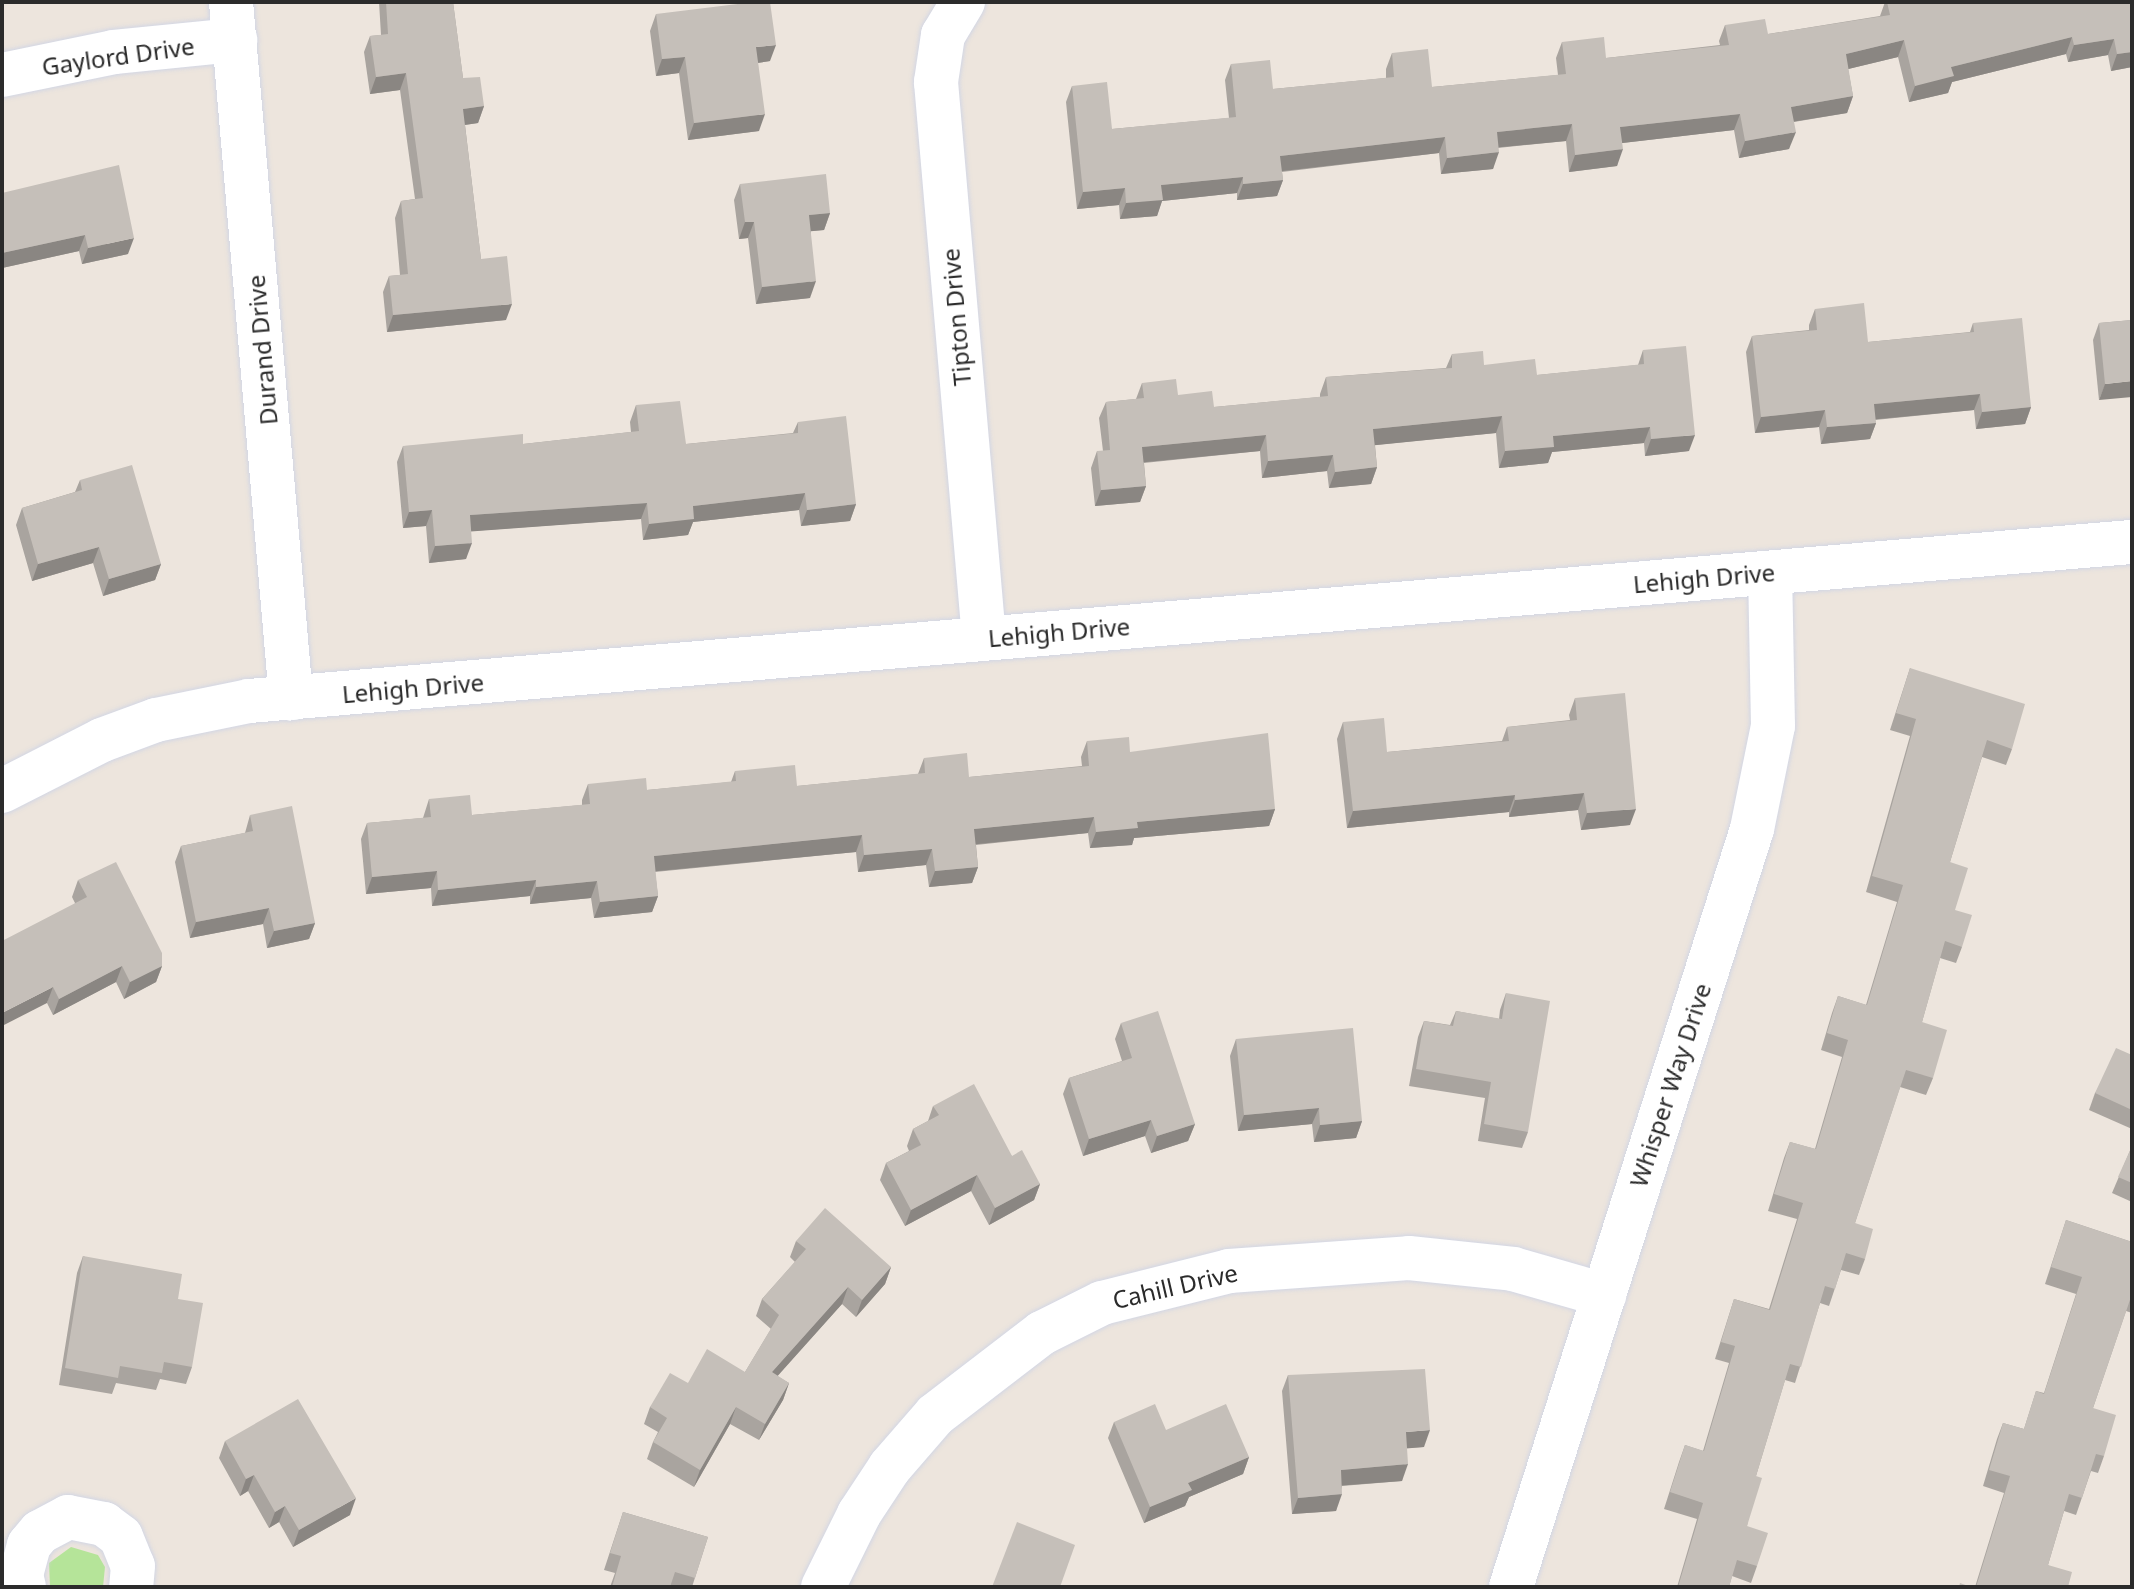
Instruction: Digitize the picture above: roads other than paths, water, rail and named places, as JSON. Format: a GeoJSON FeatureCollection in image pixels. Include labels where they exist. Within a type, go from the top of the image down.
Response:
{"type":"FeatureCollection","features":[{"type":"Feature","properties":{"kind":"street","name":"Tipton Drive"},"geometry":{"type":"LineString","coordinates":[[963,2],[943,35],[936,82],[984,639]]}},
{"type":"Feature","properties":{"kind":"street","name":"Gaylord Drive"},"geometry":{"type":"LineString","coordinates":[[2,75],[114,52],[233,21]]}},
{"type":"Feature","properties":{"kind":"street","name":"Durand Drive"},"geometry":{"type":"LineString","coordinates":[[233,21],[291,698]]}},
{"type":"Feature","properties":{"kind":"street","name":"Lehigh Drive"},"geometry":{"type":"LineString","coordinates":[[2,791],[102,740],[156,720],[291,698],[2132,542]]}},
{"type":"Feature","properties":{"kind":"street","name":"Whisper Way Drive"},"geometry":{"type":"LineString","coordinates":[[1511,1587],[1764,779],[1776,676],[1770,573]]}},
{"type":"Feature","properties":{"kind":"street","name":"Cahill Drive"},"geometry":{"type":"LineString","coordinates":[[823,1587],[859,1514],[935,1415],[1042,1333],[1102,1303],[1229,1271],[1409,1258],[1513,1269],[1604,1295]]}},
{"type":"Feature","properties":{"kind":"street"},"geometry":{"type":"LineString","coordinates":[[24,1587],[21,1575],[29,1545],[53,1523],[68,1517],[104,1524],[121,1537],[133,1566],[131,1587]]}}]}
